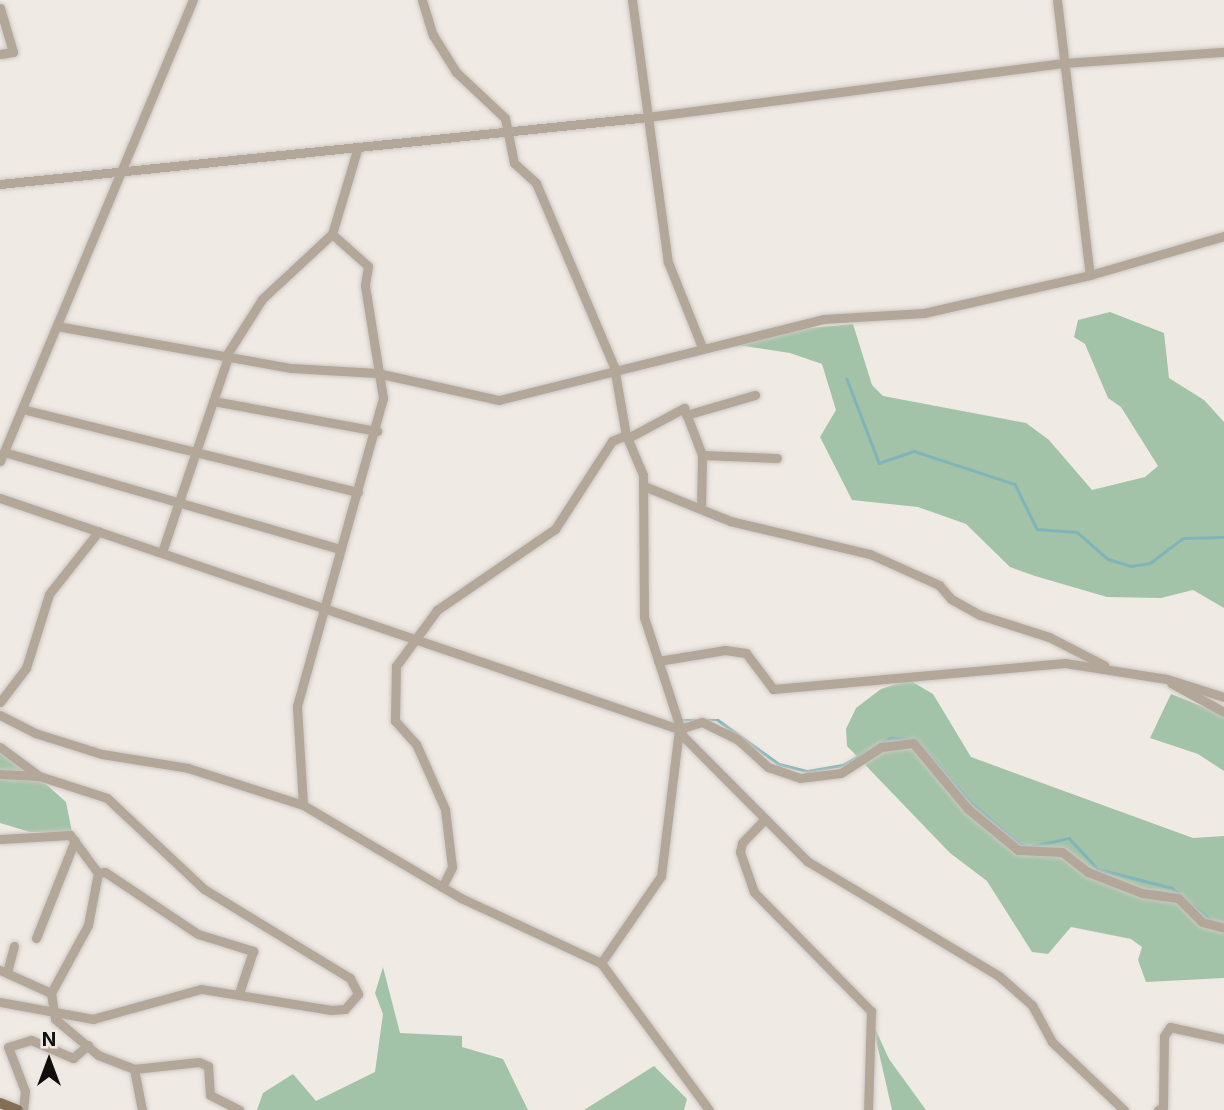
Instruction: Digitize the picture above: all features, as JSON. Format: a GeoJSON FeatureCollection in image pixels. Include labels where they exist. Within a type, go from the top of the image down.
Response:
{"type":"FeatureCollection","features":[{"type":"Feature","properties":{"kind":"main road"},"geometry":{"type":"LineString","coordinates":[[0,1103],[21,1110]]}},
{"type":"Feature","properties":{"kind":"street"},"geometry":{"type":"LineString","coordinates":[[193,0],[1,458],[178,503],[341,549]]}},
{"type":"Feature","properties":{"kind":"street"},"geometry":{"type":"LineString","coordinates":[[422,0],[433,35],[456,72],[505,118],[514,163],[536,183],[614,367],[627,436],[644,486],[645,617],[679,729],[661,876],[601,963]]}},
{"type":"Feature","properties":{"kind":"street"},"geometry":{"type":"LineString","coordinates":[[632,0],[667,262],[702,347]]}},
{"type":"Feature","properties":{"kind":"street"},"geometry":{"type":"LineString","coordinates":[[1056,0],[1090,275]]}},
{"type":"Feature","properties":{"kind":"street"},"geometry":{"type":"LineString","coordinates":[[0,8],[13,52],[0,54]]}},
{"type":"Feature","properties":{"kind":"street"},"geometry":{"type":"LineString","coordinates":[[0,184],[648,117],[1065,63],[1224,52]]}},
{"type":"Feature","properties":{"kind":"street"},"geometry":{"type":"LineString","coordinates":[[162,552],[227,357],[262,299],[332,234],[358,147]]}},
{"type":"Feature","properties":{"kind":"street"},"geometry":{"type":"LineString","coordinates":[[303,805],[298,706],[341,549],[377,432],[383,398],[365,285],[368,266],[332,234]]}},
{"type":"Feature","properties":{"kind":"street"},"geometry":{"type":"LineString","coordinates":[[57,326],[227,357],[377,373],[499,400],[614,367],[823,319],[924,313],[1090,275],[1224,236]]}},
{"type":"Feature","properties":{"kind":"street"},"geometry":{"type":"LineString","coordinates":[[686,415],[755,395]]}},
{"type":"Feature","properties":{"kind":"street"},"geometry":{"type":"LineString","coordinates":[[213,401],[377,432]]}},
{"type":"Feature","properties":{"kind":"street"},"geometry":{"type":"LineString","coordinates":[[442,887],[452,867],[445,809],[416,744],[392,710],[392,678],[413,637],[437,610],[555,529],[612,441],[684,408],[702,455],[701,509]]}},
{"type":"Feature","properties":{"kind":"street"},"geometry":{"type":"LineString","coordinates":[[22,409],[358,492]]}},
{"type":"Feature","properties":{"kind":"street"},"geometry":{"type":"LineString","coordinates":[[702,455],[778,458]]}},
{"type":"Feature","properties":{"kind":"street"},"geometry":{"type":"LineString","coordinates":[[644,486],[701,509],[870,554],[939,585],[951,599],[980,615],[1049,637],[1108,668]]}},
{"type":"Feature","properties":{"kind":"street"},"geometry":{"type":"LineString","coordinates":[[0,498],[679,729],[765,819],[834,880],[999,976],[1032,1005],[1052,1042],[1124,1110]]}},
{"type":"Feature","properties":{"kind":"street"},"geometry":{"type":"LineString","coordinates":[[0,702],[26,668],[49,594],[99,531]]}},
{"type":"Feature","properties":{"kind":"street"},"geometry":{"type":"LineString","coordinates":[[658,662],[724,650],[746,653],[773,689],[1065,663],[1167,679],[1224,697]]}},
{"type":"Feature","properties":{"kind":"street"},"geometry":{"type":"LineString","coordinates":[[1167,679],[1224,712]]}},
{"type":"Feature","properties":{"kind":"street"},"geometry":{"type":"LineString","coordinates":[[0,715],[35,733],[102,754],[197,770],[303,805],[442,887],[601,963],[709,1110]]}},
{"type":"Feature","properties":{"kind":"street"},"geometry":{"type":"LineString","coordinates":[[679,729],[702,722],[723,730],[768,767],[800,778],[841,773],[881,747],[913,743],[925,751],[968,809],[1018,850],[1062,852],[1088,872],[1142,893],[1178,898],[1202,922],[1224,928]]}},
{"type":"Feature","properties":{"kind":"street"},"geometry":{"type":"LineString","coordinates":[[0,747],[39,776]]}},
{"type":"Feature","properties":{"kind":"street"},"geometry":{"type":"LineString","coordinates":[[0,774],[39,776],[107,798],[204,889],[350,978],[358,994],[345,1009],[331,1010],[239,993],[201,989],[93,1019],[0,1002]]}},
{"type":"Feature","properties":{"kind":"street"},"geometry":{"type":"LineString","coordinates":[[765,819],[742,843],[740,852],[754,892],[871,1011],[868,1110]]}},
{"type":"Feature","properties":{"kind":"street"},"geometry":{"type":"LineString","coordinates":[[0,839],[52,834],[75,841],[98,873],[88,925],[51,993],[54,1014],[99,1055],[134,1069],[199,1062],[208,1066],[210,1096],[239,1110]]}},
{"type":"Feature","properties":{"kind":"street"},"geometry":{"type":"LineString","coordinates":[[36,938],[75,841]]}},
{"type":"Feature","properties":{"kind":"street"},"geometry":{"type":"LineString","coordinates":[[98,873],[106,872],[198,934],[253,951],[239,993]]}},
{"type":"Feature","properties":{"kind":"street"},"geometry":{"type":"LineString","coordinates":[[14,946],[3,971],[51,993]]}},
{"type":"Feature","properties":{"kind":"street"},"geometry":{"type":"LineString","coordinates":[[1157,1110],[1163,1107],[1164,1036],[1170,1027],[1224,1039]]}},
{"type":"Feature","properties":{"kind":"street"},"geometry":{"type":"LineString","coordinates":[[21,1110],[25,1091],[4,1044],[30,1040],[74,1058],[88,1045]]}},
{"type":"Feature","properties":{"kind":"street"},"geometry":{"type":"LineString","coordinates":[[134,1069],[142,1110]]}},
{"type":"Feature","properties":{"kind":"green space"},"geometry":{"type":"Polygon","coordinates":[[[1110,312],[1164,333],[1169,378],[1204,400],[1224,422],[1224,608],[1193,590],[1161,598],[1107,597],[1010,567],[966,524],[918,507],[852,500],[820,437],[836,410],[822,364],[790,353],[737,345],[747,334],[853,324],[872,385],[883,396],[1026,423],[1049,440],[1092,490],[1145,477],[1158,466],[1121,407],[1108,398],[1085,344],[1074,337],[1078,320],[1110,312]]]}},
{"type":"Feature","properties":{"kind":"green space"},"geometry":{"type":"Polygon","coordinates":[[[909,680],[933,694],[971,757],[1193,838],[1224,836],[1224,978],[1146,982],[1138,960],[1142,947],[1131,939],[1071,927],[1048,954],[1032,952],[987,881],[950,853],[847,746],[846,729],[856,708],[881,689],[909,680]]]}},
{"type":"Feature","properties":{"kind":"green space"},"geometry":{"type":"Polygon","coordinates":[[[1171,694],[1224,715],[1224,771],[1198,754],[1150,738],[1171,694]]]}},
{"type":"Feature","properties":{"kind":"green space"},"geometry":{"type":"Polygon","coordinates":[[[0,743],[66,802],[72,832],[30,832],[0,823],[0,743]]]}},
{"type":"Feature","properties":{"kind":"green space"},"geometry":{"type":"Polygon","coordinates":[[[383,967],[400,1033],[462,1036],[462,1047],[503,1059],[528,1110],[257,1110],[263,1093],[293,1074],[316,1101],[375,1072],[383,1014],[375,993],[383,967]]]}},
{"type":"Feature","properties":{"kind":"green space"},"geometry":{"type":"Polygon","coordinates":[[[872,1022],[889,1059],[926,1110],[892,1110],[872,1022]]]}},
{"type":"Feature","properties":{"kind":"green space"},"geometry":{"type":"Polygon","coordinates":[[[654,1066],[687,1099],[684,1110],[584,1110],[654,1066]]]}},
{"type":"Feature","properties":{"kind":"waterway"},"geometry":{"type":"LineString","coordinates":[[847,379],[879,463],[914,451],[1015,484],[1037,529],[1077,532],[1108,559],[1131,566],[1150,563],[1183,538],[1224,537]]}},
{"type":"Feature","properties":{"kind":"waterway"},"geometry":{"type":"LineString","coordinates":[[682,720],[718,720],[779,764],[808,771],[843,765],[890,738],[916,739],[973,804],[1019,843],[1028,847],[1069,838],[1098,869],[1172,888],[1214,922]]}}]}
